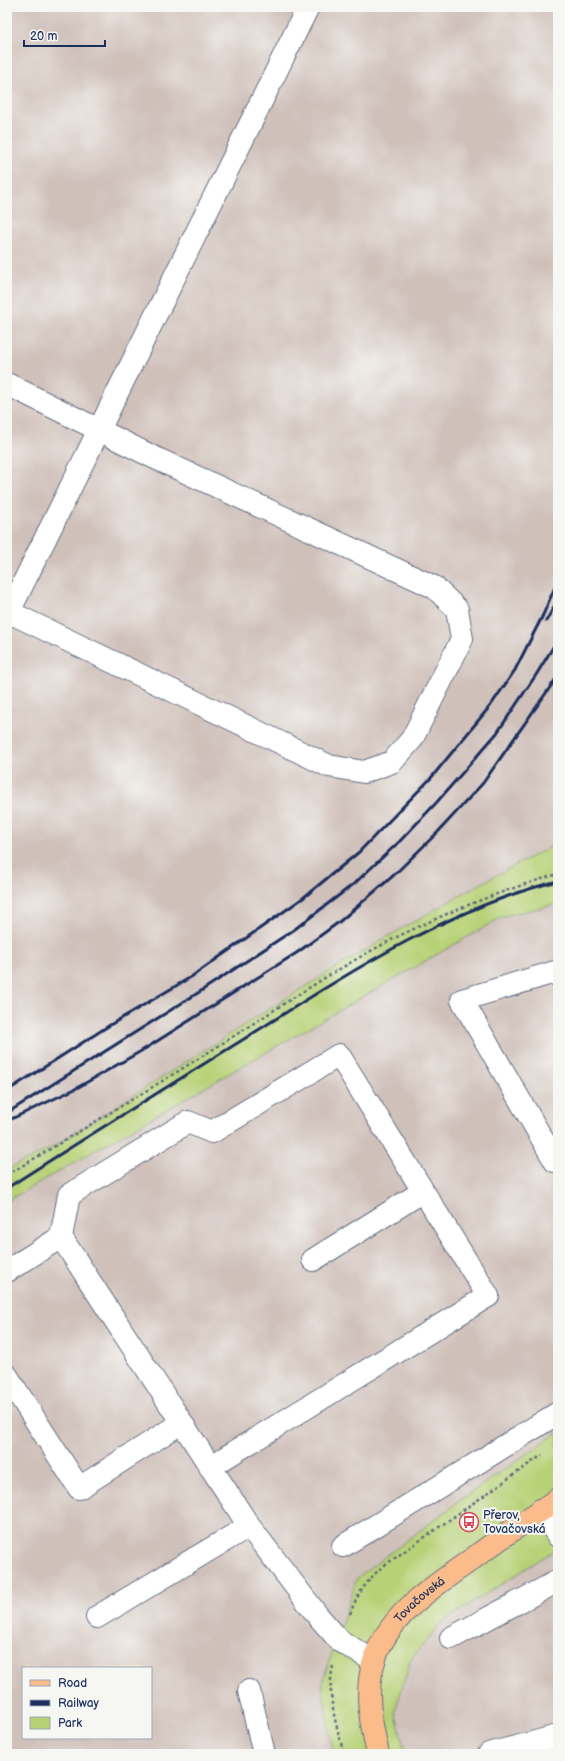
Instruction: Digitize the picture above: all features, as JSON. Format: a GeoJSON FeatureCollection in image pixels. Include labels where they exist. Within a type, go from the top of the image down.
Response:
{"type":"FeatureCollection","features":[{"type":"Feature","properties":{"kind":"main road","name":"Tovačovská"},"geometry":{"type":"LineString","coordinates":[[378,1754],[369,1714],[369,1684],[374,1661],[393,1625],[413,1603],[494,1543],[550,1505]]}},
{"type":"Feature","properties":{"kind":"lane"},"geometry":{"type":"LineString","coordinates":[[7,384],[99,430],[151,456],[434,587],[457,610],[462,639],[412,739],[392,762],[364,772],[329,766],[8,614],[99,430],[308,7]]}},
{"type":"Feature","properties":{"kind":"lane"},"geometry":{"type":"LineString","coordinates":[[558,971],[462,1000],[555,1161],[558,1161]]}},
{"type":"Feature","properties":{"kind":"lane"},"geometry":{"type":"LineString","coordinates":[[210,1467],[488,1296],[422,1192],[339,1055],[212,1132],[188,1122],[69,1195],[61,1237],[181,1423],[210,1467],[249,1526],[318,1616],[340,1641],[374,1661]]}},
{"type":"Feature","properties":{"kind":"lane"},"geometry":{"type":"LineString","coordinates":[[313,1260],[422,1192]]}},
{"type":"Feature","properties":{"kind":"lane"},"geometry":{"type":"LineString","coordinates":[[7,1271],[61,1237]]}},
{"type":"Feature","properties":{"kind":"lane"},"geometry":{"type":"LineString","coordinates":[[7,1376],[79,1488],[181,1423]]}},
{"type":"Feature","properties":{"kind":"lane"},"geometry":{"type":"LineString","coordinates":[[343,1546],[558,1413]]}},
{"type":"Feature","properties":{"kind":"lane"},"geometry":{"type":"LineString","coordinates":[[550,1505],[558,1536]]}},
{"type":"Feature","properties":{"kind":"lane"},"geometry":{"type":"LineString","coordinates":[[97,1617],[249,1526]]}},
{"type":"Feature","properties":{"kind":"lane"},"geometry":{"type":"LineString","coordinates":[[451,1638],[558,1581]]}},
{"type":"Feature","properties":{"kind":"lane"},"geometry":{"type":"LineString","coordinates":[[249,1691],[264,1754]]}},
{"type":"Feature","properties":{"kind":"lane"},"geometry":{"type":"LineString","coordinates":[[488,1754],[558,1736]]}},
{"type":"Feature","properties":{"kind":"path"},"geometry":{"type":"LineString","coordinates":[[7,1175],[137,1097],[322,980],[399,936],[469,905],[505,891],[558,874]]}},
{"type":"Feature","properties":{"kind":"shaded area"},"geometry":{"type":"Polygon","coordinates":[[[7,7],[558,7],[558,843],[512,866],[51,1148],[7,1170],[7,7]]]}},
{"type":"Feature","properties":{"kind":"shaded area"},"geometry":{"type":"Polygon","coordinates":[[[558,904],[558,1432],[458,1502],[357,1578],[322,1683],[329,1732],[334,1754],[7,1754],[7,1201],[504,916],[558,904]]]}},
{"type":"Feature","properties":{"kind":"shaded area"},"geometry":{"type":"Polygon","coordinates":[[[558,1548],[558,1754],[406,1754],[395,1711],[410,1659],[441,1623],[558,1548]]]}},
{"type":"Feature","properties":{"kind":"green space"},"geometry":{"type":"Polygon","coordinates":[[[558,843],[558,904],[504,916],[7,1201],[7,1170],[51,1148],[238,1029],[428,913],[492,877],[558,843]]]}},
{"type":"Feature","properties":{"kind":"green space"},"geometry":{"type":"Polygon","coordinates":[[[558,1432],[558,1548],[441,1623],[411,1659],[395,1711],[406,1754],[334,1754],[329,1732],[322,1683],[357,1578],[458,1502],[558,1432]]]}},
{"type":"Feature","properties":{"kind":"railway"},"geometry":{"type":"LineString","coordinates":[[555,7],[558,15]]}},
{"type":"Feature","properties":{"kind":"railway"},"geometry":{"type":"LineString","coordinates":[[7,1091],[110,1025],[191,977],[303,898],[359,852],[431,778],[491,705],[515,670],[543,615],[558,580]]}},
{"type":"Feature","properties":{"kind":"railway"},"geometry":{"type":"LineString","coordinates":[[546,621],[558,600]]}},
{"type":"Feature","properties":{"kind":"railway"},"geometry":{"type":"LineString","coordinates":[[7,1113],[201,991],[295,929],[355,883],[400,841],[437,802],[497,733],[558,639]]}},
{"type":"Feature","properties":{"kind":"railway"},"geometry":{"type":"LineString","coordinates":[[7,1121],[75,1089],[143,1050],[298,952],[339,922],[394,875],[438,832],[483,783],[558,676]]}},
{"type":"Feature","properties":{"kind":"railway"},"geometry":{"type":"LineString","coordinates":[[7,1188],[324,989],[399,945],[438,925],[477,908],[517,893],[558,881]]}},
{"type":"Feature","properties":{"kind":"place","name":"Přerov, Tovačovská"},"geometry":{"type":"Point","coordinates":[469,1522]}}]}
